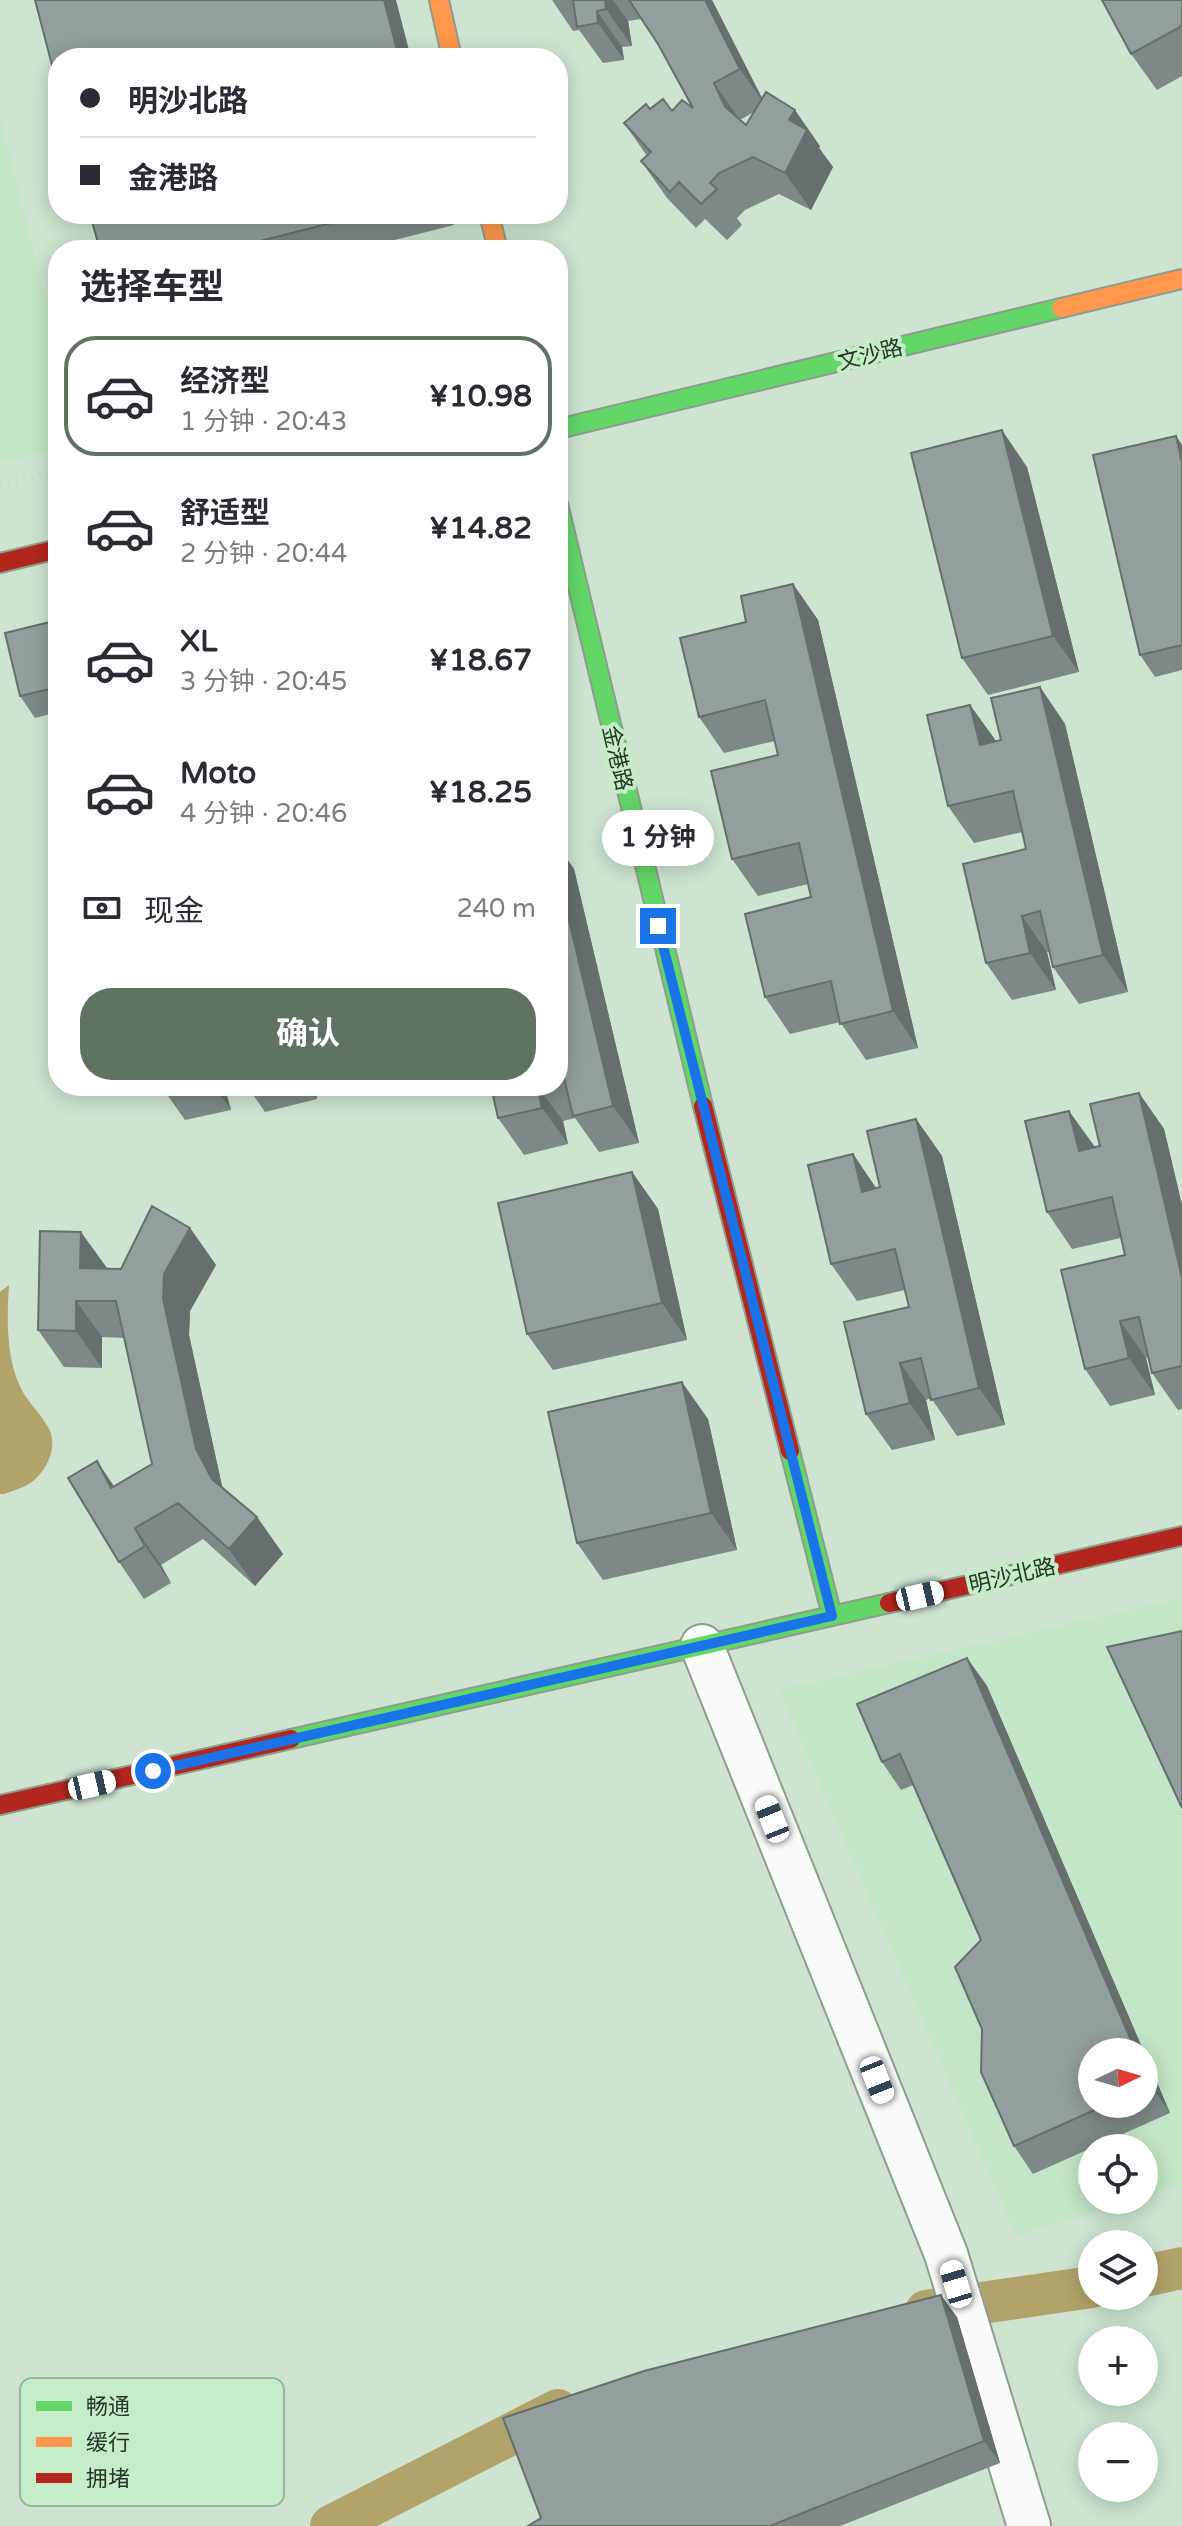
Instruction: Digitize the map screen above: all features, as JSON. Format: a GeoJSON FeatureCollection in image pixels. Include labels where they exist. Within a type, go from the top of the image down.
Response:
{"type":"FeatureCollection","features":[{"type":"Feature","properties":{"kind":"street"},"geometry":{"type":"LineString","coordinates":[[439,0],[450,48]]}},
{"type":"Feature","properties":{"kind":"street","name":"文沙路"},"geometry":{"type":"LineString","coordinates":[[568,427],[1182,279]]}},
{"type":"Feature","properties":{"kind":"street","name":"金港路"},"geometry":{"type":"LineString","coordinates":[[568,546],[665,955],[832,1616]]}},
{"type":"Feature","properties":{"kind":"street"},"geometry":{"type":"LineString","coordinates":[[0,563],[48,551]]}},
{"type":"Feature","properties":{"kind":"street","name":"明沙北路"},"geometry":{"type":"LineString","coordinates":[[0,1805],[1182,1536]]}},
{"type":"Feature","properties":{"kind":"street"},"geometry":{"type":"LineString","coordinates":[[702,1646],[946,2254],[1029,2526]]}},
{"type":"Feature","properties":{"kind":"path"},"geometry":{"type":"LineString","coordinates":[[0,485],[48,473]]}},
{"type":"Feature","properties":{"kind":"shaded area"},"geometry":{"type":"Polygon","coordinates":[[[0,116],[48,310],[48,451],[0,463],[0,116]]]}},
{"type":"Feature","properties":{"kind":"shaded area"},"geometry":{"type":"Polygon","coordinates":[[[9,1285],[8,1335],[15,1372],[22,1391],[50,1431],[52,1446],[48,1462],[33,1481],[0,1494],[0,1292],[9,1285]]]}},
{"type":"Feature","properties":{"kind":"shaded area"},"geometry":{"type":"Polygon","coordinates":[[[1182,1598],[1182,2184],[1158,2192],[1158,2134],[1078,2134],[1078,2214],[1087,2214],[1016,2236],[779,1690],[1182,1598]]]}},
{"type":"Feature","properties":{"kind":"building"},"geometry":{"type":"Polygon","coordinates":[[[35,0],[384,0],[396,48],[48,48],[35,0]]]}},
{"type":"Feature","properties":{"kind":"building"},"geometry":{"type":"Polygon","coordinates":[[[573,0],[605,0],[606,9],[597,11],[598,23],[577,27],[573,0]]]}},
{"type":"Feature","properties":{"kind":"building"},"geometry":{"type":"Polygon","coordinates":[[[629,0],[705,0],[740,69],[714,83],[725,107],[746,125],[766,92],[795,110],[789,120],[807,130],[785,173],[753,157],[719,173],[710,183],[717,189],[701,204],[679,182],[670,192],[641,161],[651,152],[624,123],[646,104],[650,109],[663,99],[672,111],[682,100],[693,108],[658,44],[629,0]]]}},
{"type":"Feature","properties":{"kind":"building"},"geometry":{"type":"Polygon","coordinates":[[[1102,0],[1182,0],[1182,26],[1131,54],[1102,0]]]}},
{"type":"Feature","properties":{"kind":"building"},"geometry":{"type":"Polygon","coordinates":[[[93,224],[327,224],[264,240],[97,240],[93,224]]]}},
{"type":"Feature","properties":{"kind":"building"},"geometry":{"type":"Polygon","coordinates":[[[1002,430],[1053,636],[962,658],[911,453],[1002,430]]]}},
{"type":"Feature","properties":{"kind":"building"},"geometry":{"type":"Polygon","coordinates":[[[1176,436],[1182,463],[1182,645],[1140,655],[1093,455],[1176,436]]]}},
{"type":"Feature","properties":{"kind":"building"},"geometry":{"type":"Polygon","coordinates":[[[793,584],[893,1011],[840,1024],[831,981],[765,997],[745,914],[811,897],[799,843],[732,859],[711,771],[778,755],[765,700],[699,717],[680,638],[746,622],[741,596],[793,584]]]}},
{"type":"Feature","properties":{"kind":"building"},"geometry":{"type":"Polygon","coordinates":[[[48,622],[48,689],[20,696],[5,633],[48,622]]]}},
{"type":"Feature","properties":{"kind":"building"},"geometry":{"type":"Polygon","coordinates":[[[1040,687],[1103,955],[1053,967],[1040,911],[1022,916],[1030,953],[986,963],[963,864],[1026,849],[1013,791],[948,806],[927,715],[970,705],[980,745],[1001,740],[991,698],[1040,687]]]}},
{"type":"Feature","properties":{"kind":"building"},"geometry":{"type":"Polygon","coordinates":[[[568,916],[613,1106],[573,1116],[568,1095],[568,916]]]}},
{"type":"Feature","properties":{"kind":"building"},"geometry":{"type":"Polygon","coordinates":[[[1139,1093],[1182,1278],[1182,1366],[1152,1373],[1139,1317],[1120,1321],[1129,1358],[1085,1369],[1061,1270],[1125,1255],[1112,1197],[1047,1212],[1025,1121],[1069,1111],[1079,1151],[1100,1146],[1090,1104],[1139,1093]]]}},
{"type":"Feature","properties":{"kind":"building"},"geometry":{"type":"Polygon","coordinates":[[[493,1096],[539,1096],[542,1108],[498,1118],[493,1096]]]}},
{"type":"Feature","properties":{"kind":"building"},"geometry":{"type":"Polygon","coordinates":[[[916,1119],[979,1388],[931,1400],[921,1358],[900,1363],[910,1403],[866,1414],[844,1322],[909,1307],[895,1249],[831,1264],[808,1165],[853,1154],[862,1192],[880,1187],[867,1131],[916,1119]]]}},
{"type":"Feature","properties":{"kind":"building"},"geometry":{"type":"Polygon","coordinates":[[[632,1172],[662,1303],[527,1334],[498,1203],[632,1172]]]}},
{"type":"Feature","properties":{"kind":"building"},"geometry":{"type":"Polygon","coordinates":[[[152,1206],[190,1228],[164,1274],[163,1299],[196,1449],[212,1479],[257,1517],[229,1549],[178,1503],[135,1528],[145,1546],[119,1562],[68,1478],[97,1461],[111,1488],[152,1464],[116,1301],[76,1301],[76,1331],[38,1330],[40,1231],[81,1232],[80,1268],[121,1269],[152,1206]]]}},
{"type":"Feature","properties":{"kind":"building"},"geometry":{"type":"Polygon","coordinates":[[[682,1382],[711,1513],[577,1543],[548,1412],[682,1382]]]}},
{"type":"Feature","properties":{"kind":"building"},"geometry":{"type":"Polygon","coordinates":[[[1182,1631],[1182,1808],[1107,1647],[1182,1631]]]}},
{"type":"Feature","properties":{"kind":"building"},"geometry":{"type":"Polygon","coordinates":[[[967,1658],[1130,2038],[1078,2038],[1078,2117],[1014,2146],[981,2072],[982,2029],[955,1967],[981,1940],[900,1754],[882,1762],[857,1704],[967,1658]]]}},
{"type":"Feature","properties":{"kind":"building"},"geometry":{"type":"Polygon","coordinates":[[[941,2295],[984,2441],[770,2526],[528,2526],[541,2518],[503,2418],[644,2371],[941,2295]]]}},
{"type":"Feature","properties":{"kind":"waterway"},"geometry":{"type":"LineString","coordinates":[[1158,2273],[1182,2268]]}},
{"type":"Feature","properties":{"kind":"waterway"},"geometry":{"type":"LineString","coordinates":[[926,2311],[1078,2289]]}},
{"type":"Feature","properties":{"kind":"waterway"},"geometry":{"type":"LineString","coordinates":[[331,2526],[558,2410]]}},
{"type":"Feature","properties":{"kind":"traffic: fast"},"geometry":{"type":"LineString","coordinates":[[568,427],[1061,308]]}},
{"type":"Feature","properties":{"kind":"traffic: fast"},"geometry":{"type":"LineString","coordinates":[[568,546],[703,1106]]}},
{"type":"Feature","properties":{"kind":"traffic: fast"},"geometry":{"type":"LineString","coordinates":[[790,1451],[832,1616]]}},
{"type":"Feature","properties":{"kind":"traffic: fast"},"geometry":{"type":"LineString","coordinates":[[291,1739],[889,1603]]}},
{"type":"Feature","properties":{"kind":"traffic: slow"},"geometry":{"type":"LineString","coordinates":[[439,0],[450,48]]}},
{"type":"Feature","properties":{"kind":"traffic: slow"},"geometry":{"type":"LineString","coordinates":[[492,224],[496,240]]}},
{"type":"Feature","properties":{"kind":"traffic: slow"},"geometry":{"type":"LineString","coordinates":[[1061,308],[1182,279]]}},
{"type":"Feature","properties":{"kind":"traffic: jam"},"geometry":{"type":"LineString","coordinates":[[0,563],[48,551]]}},
{"type":"Feature","properties":{"kind":"traffic: jam"},"geometry":{"type":"LineString","coordinates":[[703,1106],[790,1451]]}},
{"type":"Feature","properties":{"kind":"traffic: jam"},"geometry":{"type":"LineString","coordinates":[[889,1603],[1182,1536]]}},
{"type":"Feature","properties":{"kind":"traffic: jam"},"geometry":{"type":"LineString","coordinates":[[0,1805],[291,1739]]}},
{"type":"Feature","properties":{"kind":"route"},"geometry":{"type":"LineString","coordinates":[[153,1771],[832,1616],[658,926]]}}]}
